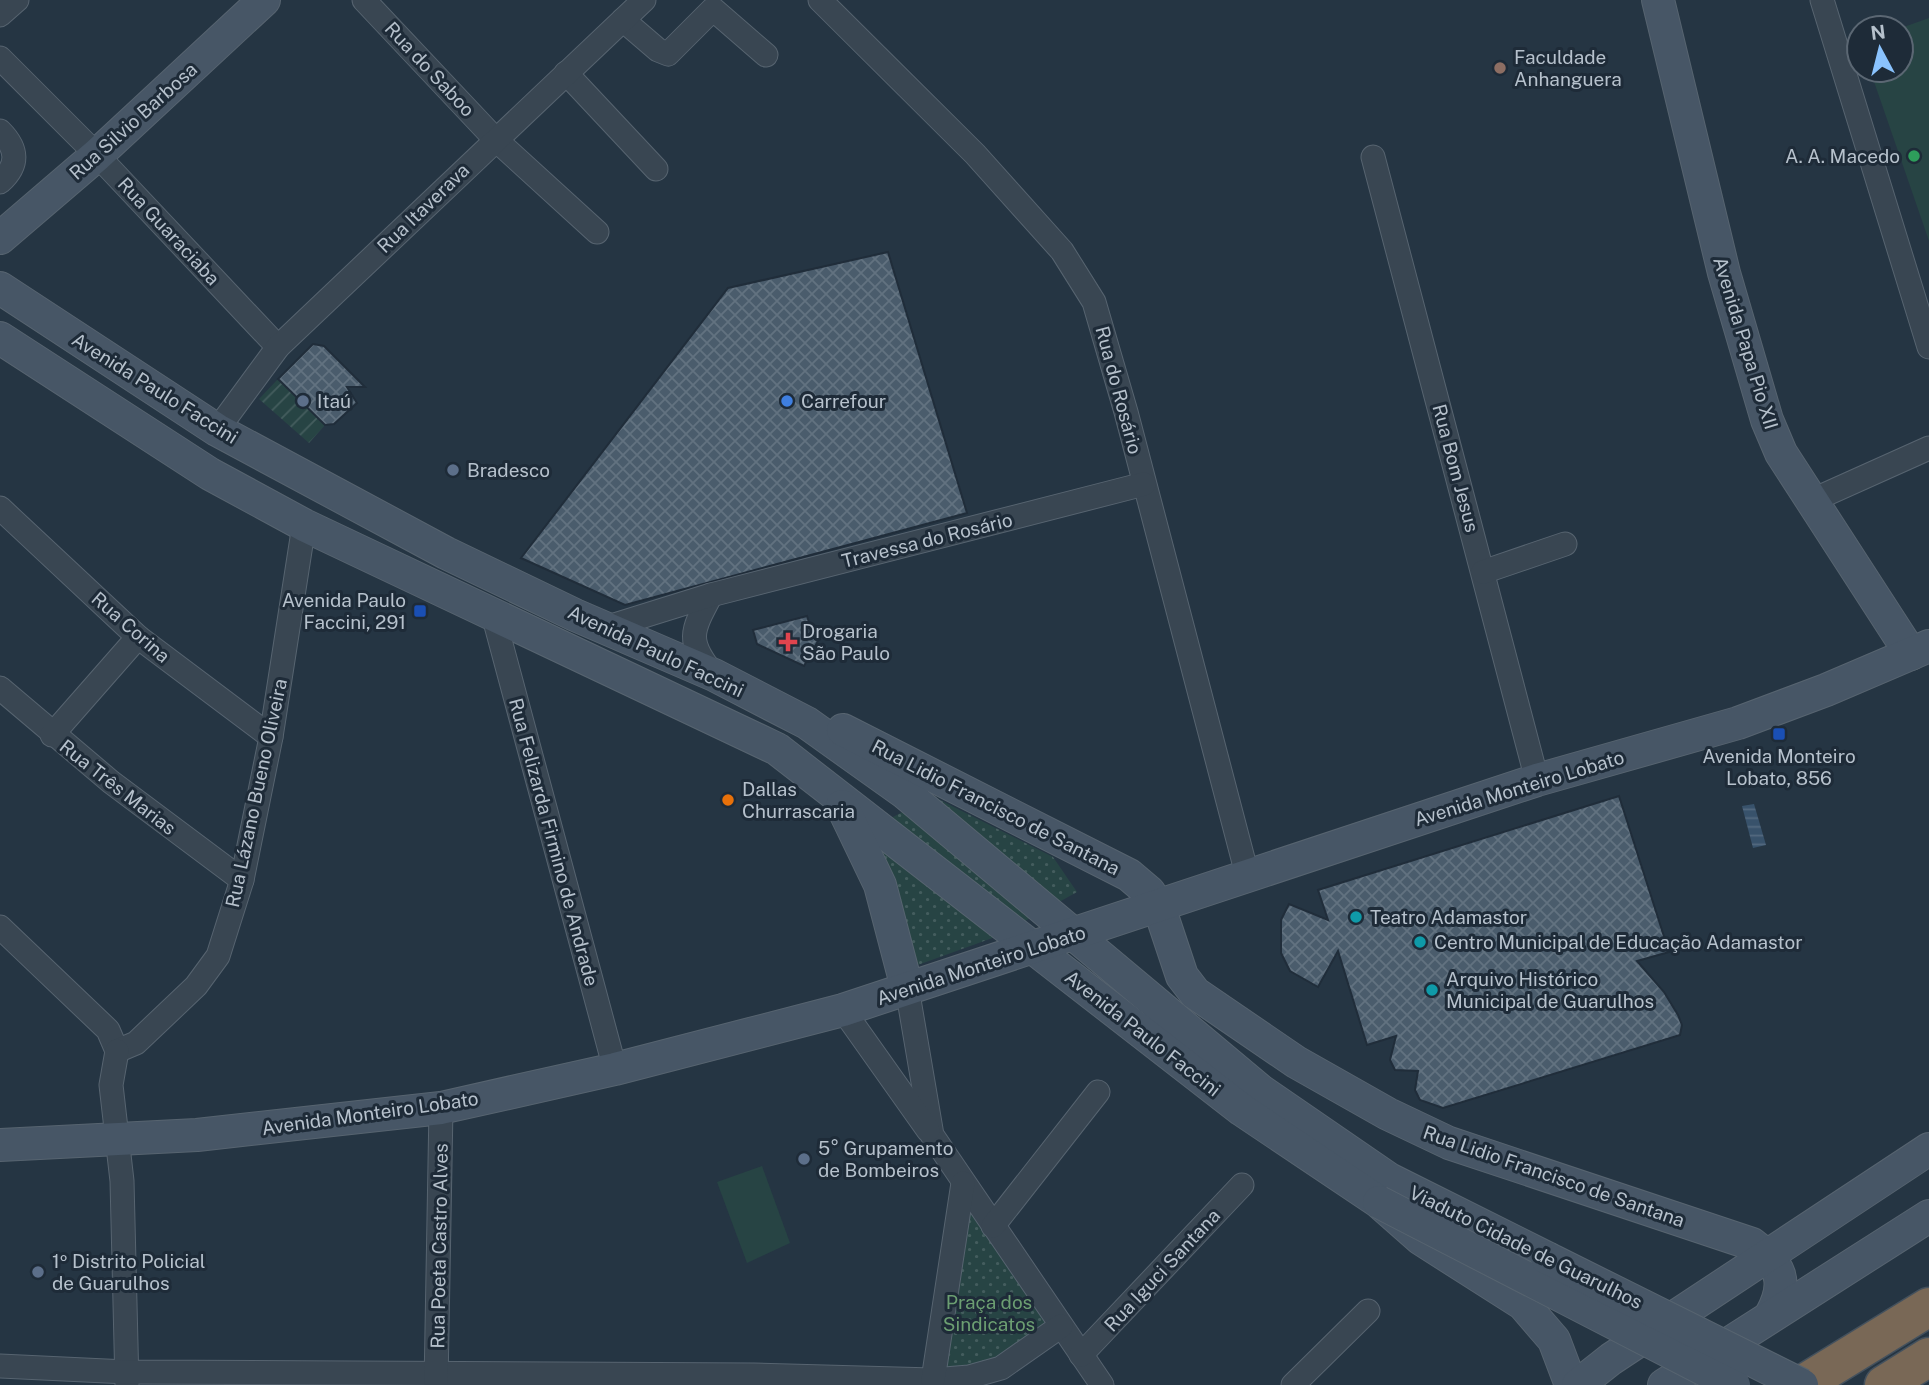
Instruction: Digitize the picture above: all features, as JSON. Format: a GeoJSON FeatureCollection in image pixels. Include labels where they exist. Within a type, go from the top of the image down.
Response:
{"type":"FeatureCollection","features":[{"type":"Feature","properties":{"kind":"highway"},"geometry":{"type":"LineString","coordinates":[[1802,1385],[1929,1307]]}},
{"type":"Feature","properties":{"kind":"highway"},"geometry":{"type":"LineString","coordinates":[[1884,1385],[1929,1357]]}},
{"type":"Feature","properties":{"kind":"main road","name":"Rua Silvio Barbosa"},"geometry":{"type":"LineString","coordinates":[[0,238],[97,155],[264,0]]}},
{"type":"Feature","properties":{"kind":"main road","name":"Avenida Papa Pio XII"},"geometry":{"type":"LineString","coordinates":[[1657,0],[1724,273],[1767,419],[1781,453],[1811,501],[1920,650]]}},
{"type":"Feature","properties":{"kind":"main road","name":"Avenida Paulo Faccini"},"geometry":{"type":"LineString","coordinates":[[0,288],[217,430],[446,553],[575,615],[714,675],[807,723],[905,793],[1072,934],[1252,1100]]}},
{"type":"Feature","properties":{"kind":"main road","name":"Avenida Paulo Faccini"},"geometry":{"type":"LineString","coordinates":[[0,338],[210,474],[304,525],[777,749],[1031,948],[1252,1100]]}},
{"type":"Feature","properties":{"kind":"main road"},"geometry":{"type":"LineString","coordinates":[[210,474],[216,463],[233,460],[407,549],[423,554],[446,553]]}},
{"type":"Feature","properties":{"kind":"main road"},"geometry":{"type":"LineString","coordinates":[[432,586],[451,584],[468,588],[557,628],[565,626],[575,615]]}},
{"type":"Feature","properties":{"kind":"main road","name":"Avenida Monteiro Lobato"},"geometry":{"type":"LineString","coordinates":[[0,1145],[197,1135],[441,1108],[615,1069],[843,1010],[1537,780],[1738,723],[1826,690],[1920,650]]}},
{"type":"Feature","properties":{"kind":"main road","name":"Rua Lidio Francisco de Santana"},"geometry":{"type":"LineString","coordinates":[[807,723],[820,723],[846,731],[1129,875],[1149,892],[1158,907],[1182,976],[1195,993],[1307,1069],[1449,1143],[1752,1244],[1769,1256]]}},
{"type":"Feature","properties":{"kind":"main road"},"geometry":{"type":"LineString","coordinates":[[835,793],[863,844],[880,885],[907,988]]}},
{"type":"Feature","properties":{"kind":"main road","name":"Viaduto Cidade de Guarulhos"},"geometry":{"type":"LineString","coordinates":[[1252,1100],[1379,1202],[1734,1385]]}},
{"type":"Feature","properties":{"kind":"main road","name":"Viaduto Cidade de Guarulhos"},"geometry":{"type":"LineString","coordinates":[[1252,1100],[1389,1179],[1802,1385]]}},
{"type":"Feature","properties":{"kind":"main road"},"geometry":{"type":"LineString","coordinates":[[1588,1377],[1929,1149]]}},
{"type":"Feature","properties":{"kind":"main road"},"geometry":{"type":"LineString","coordinates":[[1379,1202],[1420,1240],[1532,1313],[1554,1340],[1571,1385]]}},
{"type":"Feature","properties":{"kind":"main road"},"geometry":{"type":"LineString","coordinates":[[1664,1385],[1929,1216]]}},
{"type":"Feature","properties":{"kind":"main road"},"geometry":{"type":"LineString","coordinates":[[1769,1256],[1780,1272],[1782,1288],[1772,1315]]}},
{"type":"Feature","properties":{"kind":"street"},"geometry":{"type":"LineString","coordinates":[[0,15],[17,0]]}},
{"type":"Feature","properties":{"kind":"street","name":"Rua do Saboo"},"geometry":{"type":"LineString","coordinates":[[364,0],[495,139],[597,232]]}},
{"type":"Feature","properties":{"kind":"street","name":"Rua Itaverava"},"geometry":{"type":"LineString","coordinates":[[217,430],[278,347],[644,0]]}},
{"type":"Feature","properties":{"kind":"street","name":"Rua do Rosário"},"geometry":{"type":"LineString","coordinates":[[820,0],[975,154],[1062,251],[1094,302],[1247,874]]}},
{"type":"Feature","properties":{"kind":"street"},"geometry":{"type":"LineString","coordinates":[[1822,0],[1929,347]]}},
{"type":"Feature","properties":{"kind":"street"},"geometry":{"type":"LineString","coordinates":[[623,20],[658,51],[668,54],[709,4],[766,55]]}},
{"type":"Feature","properties":{"kind":"street","name":"Rua Guaraciaba"},"geometry":{"type":"LineString","coordinates":[[0,58],[97,155],[278,347]]}},
{"type":"Feature","properties":{"kind":"street"},"geometry":{"type":"LineString","coordinates":[[566,73],[656,169]]}},
{"type":"Feature","properties":{"kind":"street"},"geometry":{"type":"LineString","coordinates":[[0,131],[11,142],[16,160],[10,173],[0,182]]}},
{"type":"Feature","properties":{"kind":"street","name":"Rua Bom Jesus"},"geometry":{"type":"LineString","coordinates":[[1373,157],[1537,780]]}},
{"type":"Feature","properties":{"kind":"street"},"geometry":{"type":"LineString","coordinates":[[1811,501],[1929,447]]}},
{"type":"Feature","properties":{"kind":"street","name":"Travessa do Rosário"},"geometry":{"type":"LineString","coordinates":[[605,628],[711,595],[1144,484]]}},
{"type":"Feature","properties":{"kind":"street","name":"Rua Corina"},"geometry":{"type":"LineString","coordinates":[[0,508],[138,637],[271,737]]}},
{"type":"Feature","properties":{"kind":"street","name":"Rua Lázano Bueno Oliveira"},"geometry":{"type":"LineString","coordinates":[[117,1051],[136,1043],[196,986],[218,956],[242,880],[271,737],[304,525]]}},
{"type":"Feature","properties":{"kind":"street"},"geometry":{"type":"LineString","coordinates":[[1483,572],[1565,544]]}},
{"type":"Feature","properties":{"kind":"street"},"geometry":{"type":"LineString","coordinates":[[711,595],[692,636],[701,659],[714,675]]}},
{"type":"Feature","properties":{"kind":"street","name":"Rua Felizarda Firmino de Andrade"},"geometry":{"type":"LineString","coordinates":[[493,614],[615,1069]]}},
{"type":"Feature","properties":{"kind":"street"},"geometry":{"type":"LineString","coordinates":[[52,735],[138,637]]}},
{"type":"Feature","properties":{"kind":"street","name":"Rua Três Marias"},"geometry":{"type":"LineString","coordinates":[[0,688],[52,735],[168,827],[242,880]]}},
{"type":"Feature","properties":{"kind":"street"},"geometry":{"type":"LineString","coordinates":[[0,927],[108,1030],[117,1051],[111,1085],[122,1181],[127,1379]]}},
{"type":"Feature","properties":{"kind":"street"},"geometry":{"type":"LineString","coordinates":[[907,988],[932,1135]]}},
{"type":"Feature","properties":{"kind":"street"},"geometry":{"type":"LineString","coordinates":[[843,1010],[932,1135],[1102,1385]]}},
{"type":"Feature","properties":{"kind":"street"},"geometry":{"type":"LineString","coordinates":[[993,1226],[1098,1092]]}},
{"type":"Feature","properties":{"kind":"street","name":"Rua Poeta Castro Alves"},"geometry":{"type":"LineString","coordinates":[[436,1379],[441,1108]]}},
{"type":"Feature","properties":{"kind":"street"},"geometry":{"type":"LineString","coordinates":[[924,1382],[963,1183]]}},
{"type":"Feature","properties":{"kind":"street","name":"Rua Iguci Santana"},"geometry":{"type":"LineString","coordinates":[[1081,1355],[1242,1185]]}},
{"type":"Feature","properties":{"kind":"street"},"geometry":{"type":"LineString","coordinates":[[1293,1385],[1368,1311]]}},
{"type":"Feature","properties":{"kind":"street"},"geometry":{"type":"LineString","coordinates":[[0,1366],[127,1379],[924,1382],[969,1377],[1001,1368],[1061,1326]]}},
{"type":"Feature","properties":{"kind":"green space","name":"A. A. Macedo"},"geometry":{"type":"Polygon","coordinates":[[[1929,18],[1929,241],[1875,84],[1915,84],[1915,23],[1929,18]]]}},
{"type":"Feature","properties":{"kind":"green space"},"geometry":{"type":"Polygon","coordinates":[[[278,379],[325,425],[309,443],[259,399],[278,379]]]}},
{"type":"Feature","properties":{"kind":"green space"},"geometry":{"type":"Polygon","coordinates":[[[932,796],[1053,857],[1077,892],[998,936],[915,966],[867,831],[932,796]]]}},
{"type":"Feature","properties":{"kind":"green space"},"geometry":{"type":"Polygon","coordinates":[[[762,1166],[790,1243],[747,1263],[717,1182],[762,1166]]]}},
{"type":"Feature","properties":{"kind":"green space","name":"Praça dos Sindicatos"},"geometry":{"type":"Polygon","coordinates":[[[966,1202],[1051,1326],[983,1367],[935,1370],[966,1202]]]}},
{"type":"Feature","properties":{"kind":"water"},"geometry":{"type":"Polygon","coordinates":[[[1754,804],[1766,845],[1753,848],[1742,806],[1754,804]]]}},
{"type":"Feature","properties":{"kind":"building","name":"Carrefour"},"geometry":{"type":"Polygon","coordinates":[[[888,252],[967,513],[625,605],[521,558],[728,288],[888,252]]]}},
{"type":"Feature","properties":{"kind":"building"},"geometry":{"type":"Polygon","coordinates":[[[313,344],[324,346],[365,387],[347,387],[357,403],[334,424],[325,425],[278,379],[313,344]]]}},
{"type":"Feature","properties":{"kind":"building"},"geometry":{"type":"Polygon","coordinates":[[[807,616],[814,638],[818,641],[804,666],[757,644],[753,630],[807,616]]]}},
{"type":"Feature","properties":{"kind":"building"},"geometry":{"type":"Polygon","coordinates":[[[1619,796],[1669,952],[1637,961],[1664,992],[1678,1015],[1682,1025],[1680,1035],[1443,1108],[1420,1100],[1415,1090],[1418,1071],[1395,1070],[1390,1060],[1396,1036],[1367,1045],[1338,951],[1318,987],[1290,971],[1281,953],[1281,920],[1289,904],[1328,920],[1318,890],[1619,796]]]}},
{"type":"Feature","properties":{"kind":"place","name":"Faculdade Anhanguera"},"geometry":{"type":"Point","coordinates":[1500,68]}},
{"type":"Feature","properties":{"kind":"place","name":"A. A. Macedo"},"geometry":{"type":"Point","coordinates":[1914,156]}},
{"type":"Feature","properties":{"kind":"place","name":"Itaú"},"geometry":{"type":"Point","coordinates":[303,401]}},
{"type":"Feature","properties":{"kind":"place","name":"Carrefour"},"geometry":{"type":"Point","coordinates":[787,401]}},
{"type":"Feature","properties":{"kind":"place","name":"Bradesco"},"geometry":{"type":"Point","coordinates":[453,470]}},
{"type":"Feature","properties":{"kind":"place","name":"Avenida Paulo Faccini, 291"},"geometry":{"type":"Point","coordinates":[420,611]}},
{"type":"Feature","properties":{"kind":"place","name":"Drogaria São Paulo"},"geometry":{"type":"Point","coordinates":[788,642]}},
{"type":"Feature","properties":{"kind":"place","name":"Avenida Monteiro Lobato, 856"},"geometry":{"type":"Point","coordinates":[1779,734]}},
{"type":"Feature","properties":{"kind":"place","name":"Dallas Churrascaria"},"geometry":{"type":"Point","coordinates":[728,800]}},
{"type":"Feature","properties":{"kind":"place","name":"Teatro Adamastor"},"geometry":{"type":"Point","coordinates":[1356,917]}},
{"type":"Feature","properties":{"kind":"place","name":"Centro Municipal de Educação Adamastor"},"geometry":{"type":"Point","coordinates":[1420,942]}},
{"type":"Feature","properties":{"kind":"place","name":"Arquivo Histórico Municipal de Guarulhos"},"geometry":{"type":"Point","coordinates":[1432,990]}},
{"type":"Feature","properties":{"kind":"place","name":"5° Grupamento de Bombeiros"},"geometry":{"type":"Point","coordinates":[804,1159]}},
{"type":"Feature","properties":{"kind":"place","name":"1º Distrito Policial de Guarulhos"},"geometry":{"type":"Point","coordinates":[38,1272]}}]}
